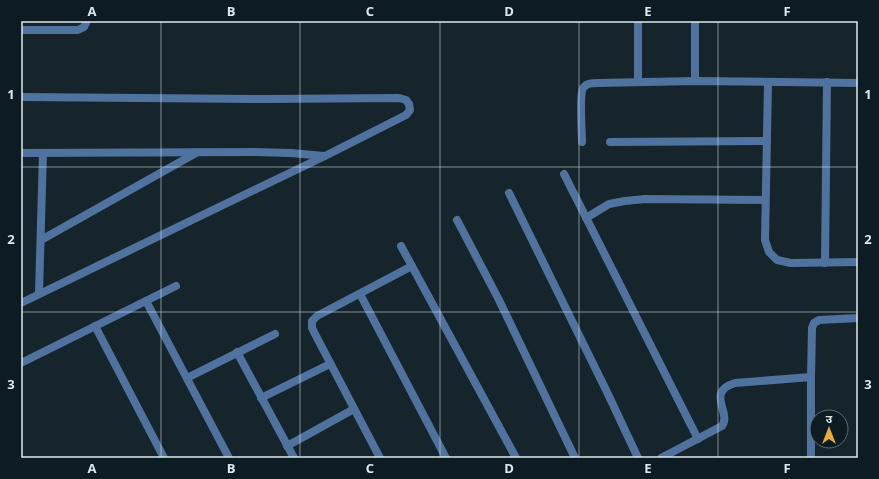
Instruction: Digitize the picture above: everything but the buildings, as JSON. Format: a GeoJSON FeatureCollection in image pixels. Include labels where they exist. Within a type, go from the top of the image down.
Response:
{"type":"FeatureCollection","features":[{"type":"Feature","properties":{"kind":"street"},"geometry":{"type":"LineString","coordinates":[[21,30],[78,30],[84,27],[87,21]]}},
{"type":"Feature","properties":{"kind":"street"},"geometry":{"type":"LineString","coordinates":[[638,21],[638,82]]}},
{"type":"Feature","properties":{"kind":"street"},"geometry":{"type":"LineString","coordinates":[[695,21],[695,81]]}},
{"type":"Feature","properties":{"kind":"street"},"geometry":{"type":"LineString","coordinates":[[582,142],[581,96],[583,88],[588,84],[695,81],[858,82]]}},
{"type":"Feature","properties":{"kind":"street"},"geometry":{"type":"LineString","coordinates":[[768,82],[764,240],[769,252],[777,260],[791,263],[858,262]]}},
{"type":"Feature","properties":{"kind":"street"},"geometry":{"type":"LineString","coordinates":[[825,263],[826,82]]}},
{"type":"Feature","properties":{"kind":"street"},"geometry":{"type":"LineString","coordinates":[[21,97],[399,98],[406,100],[409,104],[410,110],[406,115],[325,156],[21,303]]}},
{"type":"Feature","properties":{"kind":"street"},"geometry":{"type":"LineString","coordinates":[[610,142],[767,141]]}},
{"type":"Feature","properties":{"kind":"street"},"geometry":{"type":"LineString","coordinates":[[21,153],[253,152],[325,156]]}},
{"type":"Feature","properties":{"kind":"street"},"geometry":{"type":"LineString","coordinates":[[39,293],[43,153]]}},
{"type":"Feature","properties":{"kind":"street"},"geometry":{"type":"LineString","coordinates":[[41,240],[197,153]]}},
{"type":"Feature","properties":{"kind":"street"},"geometry":{"type":"LineString","coordinates":[[564,174],[698,439]]}},
{"type":"Feature","properties":{"kind":"street"},"geometry":{"type":"LineString","coordinates":[[509,193],[638,458]]}},
{"type":"Feature","properties":{"kind":"street"},"geometry":{"type":"LineString","coordinates":[[586,218],[609,204],[632,200],[765,200]]}},
{"type":"Feature","properties":{"kind":"street"},"geometry":{"type":"LineString","coordinates":[[457,220],[499,300],[575,458]]}},
{"type":"Feature","properties":{"kind":"street"},"geometry":{"type":"LineString","coordinates":[[401,246],[516,458]]}},
{"type":"Feature","properties":{"kind":"street"},"geometry":{"type":"LineString","coordinates":[[380,458],[312,328],[312,321],[317,316],[412,266]]}},
{"type":"Feature","properties":{"kind":"street"},"geometry":{"type":"LineString","coordinates":[[21,363],[176,286]]}},
{"type":"Feature","properties":{"kind":"street"},"geometry":{"type":"LineString","coordinates":[[360,294],[446,458]]}},
{"type":"Feature","properties":{"kind":"street"},"geometry":{"type":"LineString","coordinates":[[146,301],[229,458]]}},
{"type":"Feature","properties":{"kind":"street"},"geometry":{"type":"LineString","coordinates":[[811,458],[812,328],[814,323],[819,320],[858,318]]}},
{"type":"Feature","properties":{"kind":"street"},"geometry":{"type":"LineString","coordinates":[[95,326],[164,458]]}},
{"type":"Feature","properties":{"kind":"street"},"geometry":{"type":"LineString","coordinates":[[187,378],[275,334]]}},
{"type":"Feature","properties":{"kind":"street"},"geometry":{"type":"LineString","coordinates":[[237,352],[294,458]]}},
{"type":"Feature","properties":{"kind":"street"},"geometry":{"type":"LineString","coordinates":[[261,398],[330,364]]}},
{"type":"Feature","properties":{"kind":"street"},"geometry":{"type":"LineString","coordinates":[[661,458],[722,426],[724,423],[721,397],[722,390],[727,385],[735,383],[811,377]]}},
{"type":"Feature","properties":{"kind":"street"},"geometry":{"type":"LineString","coordinates":[[287,446],[354,409]]}}]}
